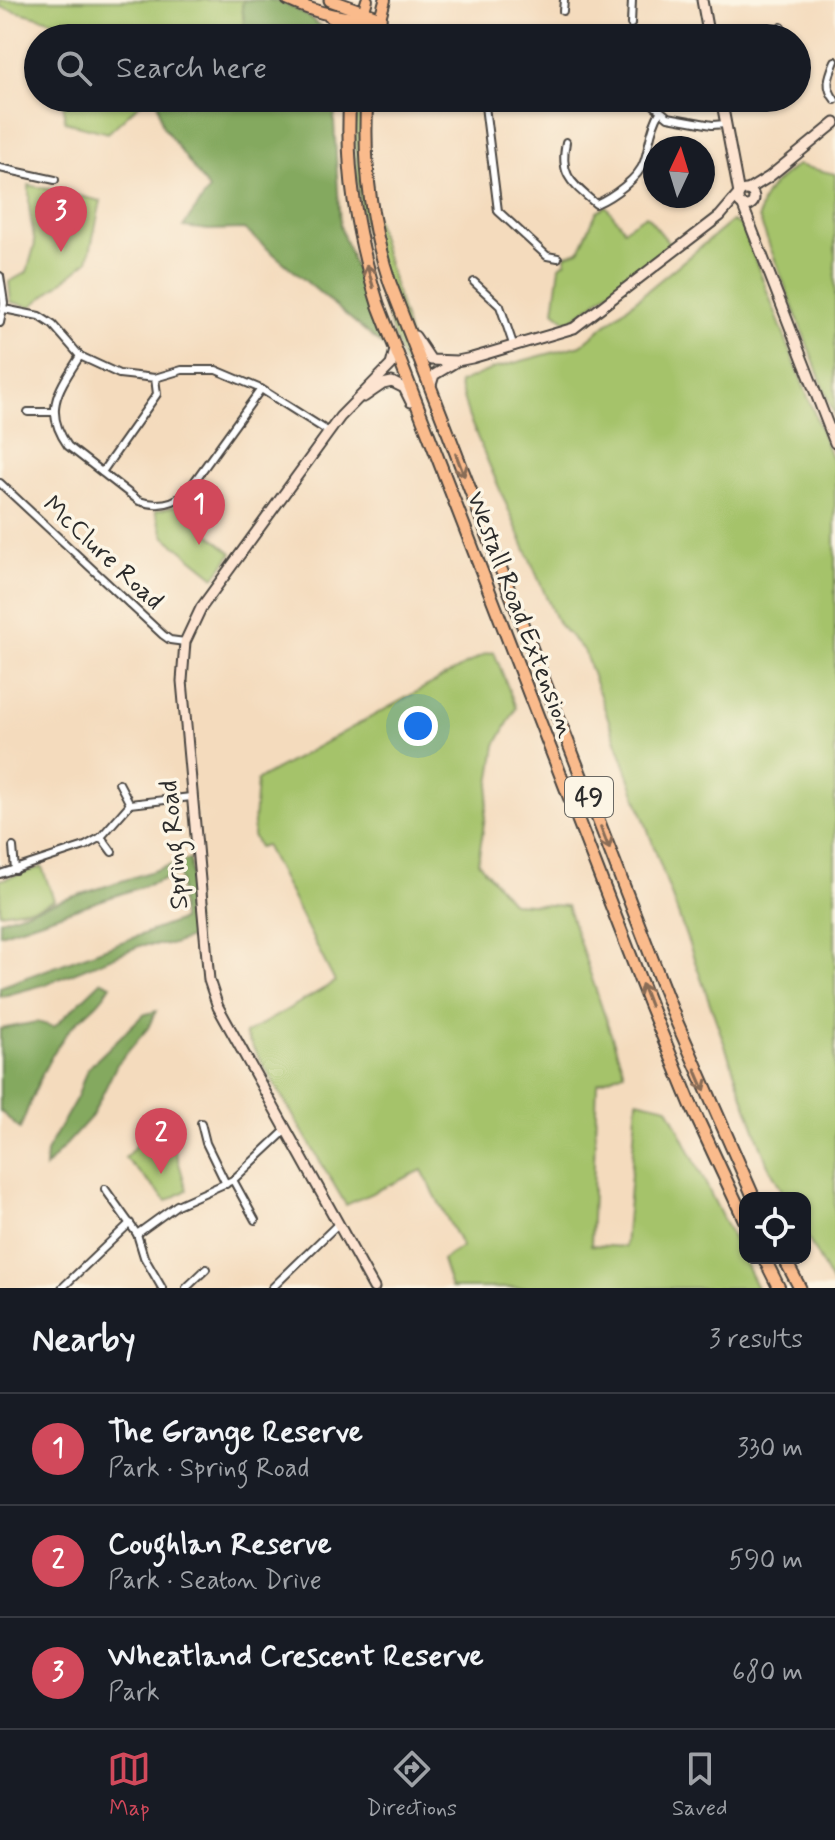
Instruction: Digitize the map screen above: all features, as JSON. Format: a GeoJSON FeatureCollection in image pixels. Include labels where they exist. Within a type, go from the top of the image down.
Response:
{"type":"FeatureCollection","features":[{"type":"Feature","properties":{"kind":"highway"},"geometry":{"type":"LineString","coordinates":[[288,0],[327,15],[339,24]]}},
{"type":"Feature","properties":{"kind":"highway"},"geometry":{"type":"LineString","coordinates":[[330,0],[364,10],[380,18],[379,24]]}},
{"type":"Feature","properties":{"kind":"highway"},"geometry":{"type":"LineString","coordinates":[[327,15],[364,10]]}},
{"type":"Feature","properties":{"kind":"highway"},"geometry":{"type":"LineString","coordinates":[[346,112],[349,134]]}},
{"type":"Feature","properties":{"kind":"highway","name":"Westall Road Extension"},"geometry":{"type":"LineString","coordinates":[[350,112],[350,175],[357,227],[378,304],[661,1032],[739,1208]]}},
{"type":"Feature","properties":{"kind":"highway","name":"Westall Road Extension"},"geometry":{"type":"LineString","coordinates":[[367,112],[368,183],[373,223],[384,267],[675,1018],[751,1192]]}},
{"type":"Feature","properties":{"kind":"highway"},"geometry":{"type":"LineString","coordinates":[[767,1264],[779,1288]]}},
{"type":"Feature","properties":{"kind":"highway"},"geometry":{"type":"LineString","coordinates":[[787,1264],[800,1288]]}},
{"type":"Feature","properties":{"kind":"main road"},"geometry":{"type":"LineString","coordinates":[[380,18],[385,0]]}},
{"type":"Feature","properties":{"kind":"main road"},"geometry":{"type":"LineString","coordinates":[[702,0],[706,24]]}},
{"type":"Feature","properties":{"kind":"main road"},"geometry":{"type":"LineString","coordinates":[[724,112],[736,173],[752,226],[835,442],[835,450]]}},
{"type":"Feature","properties":{"kind":"main road"},"geometry":{"type":"LineString","coordinates":[[430,389],[437,372],[457,361],[563,333],[589,319],[745,198],[835,123]]}},
{"type":"Feature","properties":{"kind":"main road"},"geometry":{"type":"LineString","coordinates":[[384,267],[397,290],[417,341],[431,360],[457,361]]}},
{"type":"Feature","properties":{"kind":"main road","name":"Spring Road"},"geometry":{"type":"LineString","coordinates":[[374,1288],[218,1007],[209,980],[182,681],[185,642],[201,608],[329,432],[391,365],[395,350]]}},
{"type":"Feature","properties":{"kind":"main road","name":"Spring Road"},"geometry":{"type":"LineString","coordinates":[[348,408],[383,384],[396,383],[407,394],[432,445]]}},
{"type":"Feature","properties":{"kind":"street"},"geometry":{"type":"LineString","coordinates":[[563,11],[564,0]]}},
{"type":"Feature","properties":{"kind":"street"},"geometry":{"type":"LineString","coordinates":[[631,24],[632,0]]}},
{"type":"Feature","properties":{"kind":"street"},"geometry":{"type":"LineString","coordinates":[[835,61],[827,84],[835,100]]}},
{"type":"Feature","properties":{"kind":"street"},"geometry":{"type":"LineString","coordinates":[[486,112],[498,211],[547,256],[558,258]]}},
{"type":"Feature","properties":{"kind":"street"},"geometry":{"type":"LineString","coordinates":[[566,142],[563,153],[565,172],[570,182],[596,204],[638,174],[644,165],[654,122],[660,112],[668,117],[706,124],[726,124]]}},
{"type":"Feature","properties":{"kind":"street"},"geometry":{"type":"LineString","coordinates":[[0,168],[55,180]]}},
{"type":"Feature","properties":{"kind":"street"},"geometry":{"type":"LineString","coordinates":[[0,276],[4,309],[0,323]]}},
{"type":"Feature","properties":{"kind":"street"},"geometry":{"type":"LineString","coordinates":[[474,282],[500,306],[514,347]]}},
{"type":"Feature","properties":{"kind":"street"},"geometry":{"type":"LineString","coordinates":[[4,309],[39,316],[53,325],[80,356],[119,374],[155,378],[182,370],[216,370],[261,389],[329,432]]}},
{"type":"Feature","properties":{"kind":"street"},"geometry":{"type":"LineString","coordinates":[[80,356],[59,392],[53,412],[60,434],[68,446],[139,501],[164,505],[177,501],[186,493],[261,389]]}},
{"type":"Feature","properties":{"kind":"street"},"geometry":{"type":"LineString","coordinates":[[102,472],[157,394],[155,378]]}},
{"type":"Feature","properties":{"kind":"street"},"geometry":{"type":"LineString","coordinates":[[28,412],[53,412]]}},
{"type":"Feature","properties":{"kind":"street","name":"McClure Road"},"geometry":{"type":"LineString","coordinates":[[0,483],[163,635],[170,640],[185,642]]}},
{"type":"Feature","properties":{"kind":"street"},"geometry":{"type":"LineString","coordinates":[[119,783],[130,804]]}},
{"type":"Feature","properties":{"kind":"street"},"geometry":{"type":"LineString","coordinates":[[0,874],[85,846],[101,837],[130,804],[191,797]]}},
{"type":"Feature","properties":{"kind":"street"},"geometry":{"type":"LineString","coordinates":[[101,837],[112,852]]}},
{"type":"Feature","properties":{"kind":"street"},"geometry":{"type":"LineString","coordinates":[[13,847],[15,870]]}},
{"type":"Feature","properties":{"kind":"street"},"geometry":{"type":"LineString","coordinates":[[201,1123],[206,1143],[255,1220]]}},
{"type":"Feature","properties":{"kind":"street"},"geometry":{"type":"LineString","coordinates":[[137,1234],[177,1205],[230,1182],[286,1130]]}},
{"type":"Feature","properties":{"kind":"street"},"geometry":{"type":"LineString","coordinates":[[105,1189],[137,1234],[144,1257],[162,1288]]}},
{"type":"Feature","properties":{"kind":"street"},"geometry":{"type":"LineString","coordinates":[[62,1288],[130,1223]]}},
{"type":"Feature","properties":{"kind":"street"},"geometry":{"type":"LineString","coordinates":[[272,1288],[338,1223]]}},
{"type":"Feature","properties":{"kind":"street"},"geometry":{"type":"LineString","coordinates":[[186,1288],[206,1269]]}},
{"type":"Feature","properties":{"kind":"green space"},"geometry":{"type":"Polygon","coordinates":[[[0,0],[244,0],[244,24],[58,24],[0,7],[0,0]]]}},
{"type":"Feature","properties":{"kind":"green space"},"geometry":{"type":"Polygon","coordinates":[[[244,0],[280,2],[319,24],[244,24],[244,0]]]}},
{"type":"Feature","properties":{"kind":"green space"},"geometry":{"type":"Polygon","coordinates":[[[64,112],[131,112],[108,133],[65,122],[64,112]]]}},
{"type":"Feature","properties":{"kind":"green space"},"geometry":{"type":"Polygon","coordinates":[[[160,112],[335,112],[340,226],[383,346],[244,229],[183,227],[209,190],[162,125],[160,112]]]}},
{"type":"Feature","properties":{"kind":"green space"},"geometry":{"type":"Polygon","coordinates":[[[355,112],[362,112],[364,180],[416,360],[404,365],[381,298],[365,234],[355,112]]]}},
{"type":"Feature","properties":{"kind":"green space"},"geometry":{"type":"Polygon","coordinates":[[[797,165],[835,174],[835,417],[759,218],[766,194],[797,165]]]}},
{"type":"Feature","properties":{"kind":"green space"},"geometry":{"type":"Polygon","coordinates":[[[29,185],[101,201],[88,261],[31,307],[11,302],[9,282],[27,272],[35,244],[29,185]]]}},
{"type":"Feature","properties":{"kind":"green space"},"geometry":{"type":"Polygon","coordinates":[[[606,206],[624,229],[646,215],[670,244],[572,320],[566,321],[554,311],[560,266],[566,261],[566,255],[579,251],[597,211],[606,206]]]}},
{"type":"Feature","properties":{"kind":"green space"},"geometry":{"type":"Polygon","coordinates":[[[732,221],[742,226],[835,467],[835,1288],[811,1244],[811,1192],[783,1192],[767,1163],[584,651],[557,622],[469,418],[459,383],[492,369],[581,345],[732,221]]]}},
{"type":"Feature","properties":{"kind":"green space"},"geometry":{"type":"Polygon","coordinates":[[[175,506],[232,553],[215,577],[165,537],[155,511],[175,506]]]}},
{"type":"Feature","properties":{"kind":"green space"},"geometry":{"type":"Polygon","coordinates":[[[494,652],[516,708],[496,745],[478,862],[512,903],[567,906],[624,1072],[597,1083],[591,1245],[625,1247],[637,1100],[668,1107],[739,1251],[739,1264],[745,1264],[757,1288],[451,1288],[442,1260],[462,1247],[422,1170],[346,1205],[245,1034],[335,982],[265,845],[259,847],[253,836],[257,780],[485,654],[494,652]]]}},
{"type":"Feature","properties":{"kind":"green space"},"geometry":{"type":"Polygon","coordinates":[[[190,859],[196,936],[170,945],[142,945],[46,984],[0,997],[0,987],[181,920],[180,874],[0,934],[0,920],[190,859]]]}},
{"type":"Feature","properties":{"kind":"green space"},"geometry":{"type":"Polygon","coordinates":[[[42,867],[54,900],[38,907],[0,913],[0,880],[42,867]]]}},
{"type":"Feature","properties":{"kind":"green space"},"geometry":{"type":"Polygon","coordinates":[[[102,981],[111,985],[100,1001],[69,1030],[50,1058],[20,1129],[0,1111],[0,1029],[37,1022],[54,1027],[102,981]]]}},
{"type":"Feature","properties":{"kind":"green space"},"geometry":{"type":"Polygon","coordinates":[[[156,1011],[148,1028],[117,1064],[92,1116],[45,1168],[46,1152],[77,1097],[87,1069],[143,1015],[156,1011]]]}},
{"type":"Feature","properties":{"kind":"green space"},"geometry":{"type":"Polygon","coordinates":[[[157,1122],[169,1130],[187,1190],[167,1201],[125,1158],[157,1122]]]}},
{"type":"Feature","properties":{"kind":"place","name":"Wheatland Crescent Reserve"},"geometry":{"type":"Point","coordinates":[61,252]}},
{"type":"Feature","properties":{"kind":"place","name":"The Grange Reserve"},"geometry":{"type":"Point","coordinates":[199,545]}},
{"type":"Feature","properties":{"kind":"place","name":"Coughlan Reserve"},"geometry":{"type":"Point","coordinates":[161,1174]}}]}
